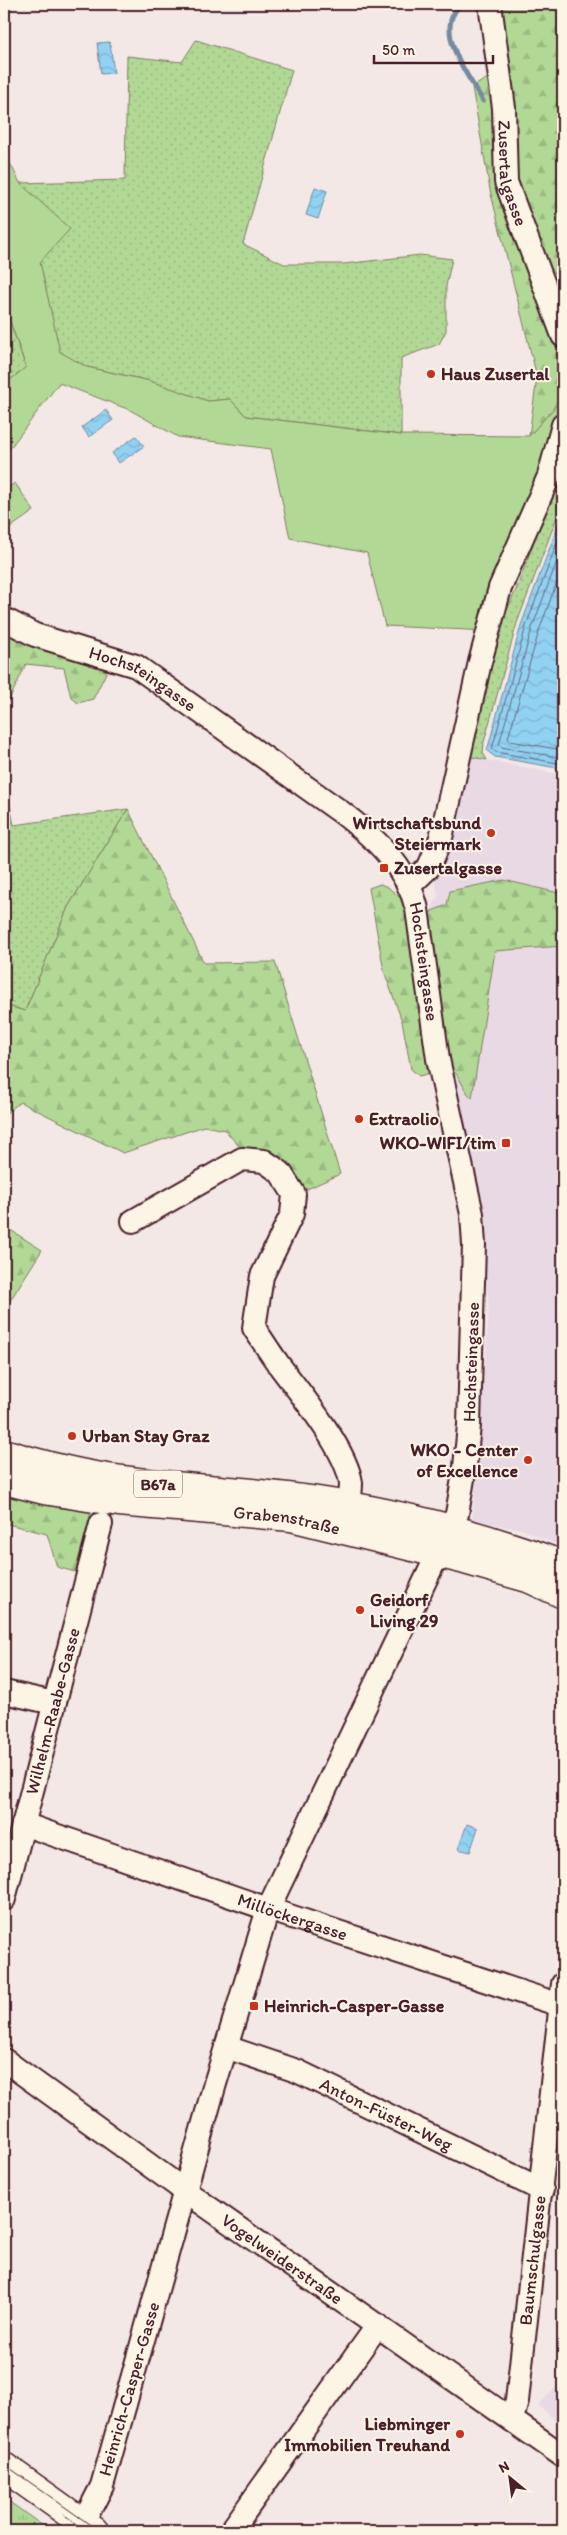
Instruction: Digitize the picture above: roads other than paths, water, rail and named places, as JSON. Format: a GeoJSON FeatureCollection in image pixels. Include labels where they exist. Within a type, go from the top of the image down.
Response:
{"type":"FeatureCollection","features":[{"type":"Feature","properties":{"kind":"main road","name":"Grabenstraße"},"geometry":{"type":"LineString","coordinates":[[4,1453],[47,1466],[121,1480],[349,1506],[451,1528],[510,1545],[563,1565]]}},
{"type":"Feature","properties":{"kind":"main road","name":"Grabenstraße"},"geometry":{"type":"LineString","coordinates":[[4,1480],[44,1490],[119,1502],[291,1517],[438,1552],[528,1578],[563,1594]]}},
{"type":"Feature","properties":{"kind":"main road"},"geometry":{"type":"LineString","coordinates":[[4,2467],[88,2527]]}},
{"type":"Feature","properties":{"kind":"street","name":"Zusertalgasse"},"geometry":{"type":"LineString","coordinates":[[490,4],[504,108],[506,182],[563,336]]}},
{"type":"Feature","properties":{"kind":"street"},"geometry":{"type":"LineString","coordinates":[[409,886],[429,867],[441,838],[480,662],[500,588],[549,476],[563,425]]}},
{"type":"Feature","properties":{"kind":"street","name":"Hochsteingasse"},"geometry":{"type":"LineString","coordinates":[[4,619],[35,634],[136,666],[370,834],[387,852],[409,886],[417,909],[438,1059],[472,1214],[474,1245],[469,1425],[459,1504],[451,1528]]}},
{"type":"Feature","properties":{"kind":"street","name":"Grabenstraße"},"geometry":{"type":"LineString","coordinates":[[133,1221],[242,1159],[264,1161],[280,1172],[294,1194],[292,1214],[262,1276],[254,1328],[333,1441],[351,1483],[349,1506]]}},
{"type":"Feature","properties":{"kind":"street","name":"Wilhelm-Raabe-Gasse"},"geometry":{"type":"LineString","coordinates":[[4,1899],[101,1524]]}},
{"type":"Feature","properties":{"kind":"street","name":"Heinrich-Casper-Gasse"},"geometry":{"type":"LineString","coordinates":[[88,2527],[102,2486],[226,2047],[268,1909],[451,1528]]}},
{"type":"Feature","properties":{"kind":"street"},"geometry":{"type":"LineString","coordinates":[[4,1692],[54,1703]]}},
{"type":"Feature","properties":{"kind":"street","name":"Millöckergasse"},"geometry":{"type":"LineString","coordinates":[[23,1824],[268,1909],[562,1998]]}},
{"type":"Feature","properties":{"kind":"street","name":"Baumschulgasse"},"geometry":{"type":"LineString","coordinates":[[512,2419],[517,2401],[562,1998]]}},
{"type":"Feature","properties":{"kind":"street","name":"Anton-Füster-Weg"},"geometry":{"type":"LineString","coordinates":[[226,2047],[297,2071],[542,2190]]}},
{"type":"Feature","properties":{"kind":"street","name":"Vogelweiderstraße"},"geometry":{"type":"LineString","coordinates":[[4,2060],[185,2191],[563,2456]]}},
{"type":"Feature","properties":{"kind":"street"},"geometry":{"type":"LineString","coordinates":[[231,2531],[378,2325]]}},
{"type":"Feature","properties":{"kind":"water"},"geometry":{"type":"Polygon","coordinates":[[[110,42],[114,73],[101,74],[97,43],[110,42]]]}},
{"type":"Feature","properties":{"kind":"water"},"geometry":{"type":"Polygon","coordinates":[[[315,187],[327,191],[318,219],[306,215],[315,187]]]}},
{"type":"Feature","properties":{"kind":"water"},"geometry":{"type":"Polygon","coordinates":[[[106,410],[113,420],[89,437],[82,427],[106,410]]]}},
{"type":"Feature","properties":{"kind":"water"},"geometry":{"type":"Polygon","coordinates":[[[136,436],[144,446],[119,463],[112,453],[136,436]]]}},
{"type":"Feature","properties":{"kind":"water"},"geometry":{"type":"Polygon","coordinates":[[[563,512],[563,769],[495,757],[487,751],[521,625],[563,512]]]}},
{"type":"Feature","properties":{"kind":"water"},"geometry":{"type":"Polygon","coordinates":[[[467,1824],[478,1828],[470,1852],[458,1849],[467,1824]]]}},
{"type":"Feature","properties":{"kind":"waterway"},"geometry":{"type":"LineString","coordinates":[[460,4],[452,17],[450,27],[451,38],[459,61],[483,101]]}},
{"type":"Feature","properties":{"kind":"tram line"},"geometry":{"type":"LineString","coordinates":[[4,2464],[99,2531]]}},
{"type":"Feature","properties":{"kind":"tram line"},"geometry":{"type":"LineString","coordinates":[[63,2514],[87,2531]]}},
{"type":"Feature","properties":{"kind":"place","name":"Haus Zusertal"},"geometry":{"type":"Point","coordinates":[431,374]}},
{"type":"Feature","properties":{"kind":"place","name":"Wirtschaftsbund Steiermark"},"geometry":{"type":"Point","coordinates":[491,833]}},
{"type":"Feature","properties":{"kind":"place","name":"Zusertalgasse"},"geometry":{"type":"Point","coordinates":[384,868]}},
{"type":"Feature","properties":{"kind":"place","name":"Extraolio"},"geometry":{"type":"Point","coordinates":[359,1119]}},
{"type":"Feature","properties":{"kind":"place","name":"WKO-WIFI/tim"},"geometry":{"type":"Point","coordinates":[506,1143]}},
{"type":"Feature","properties":{"kind":"place","name":"Urban Stay Graz"},"geometry":{"type":"Point","coordinates":[72,1436]}},
{"type":"Feature","properties":{"kind":"place","name":"WKO - Center of Excellence"},"geometry":{"type":"Point","coordinates":[528,1460]}},
{"type":"Feature","properties":{"kind":"place","name":"Geidorf Living 29"},"geometry":{"type":"Point","coordinates":[360,1610]}},
{"type":"Feature","properties":{"kind":"place","name":"Heinrich-Casper-Gasse"},"geometry":{"type":"Point","coordinates":[254,2006]}},
{"type":"Feature","properties":{"kind":"place","name":"Liebminger Immobilien Treuhand"},"geometry":{"type":"Point","coordinates":[460,2434]}}]}
